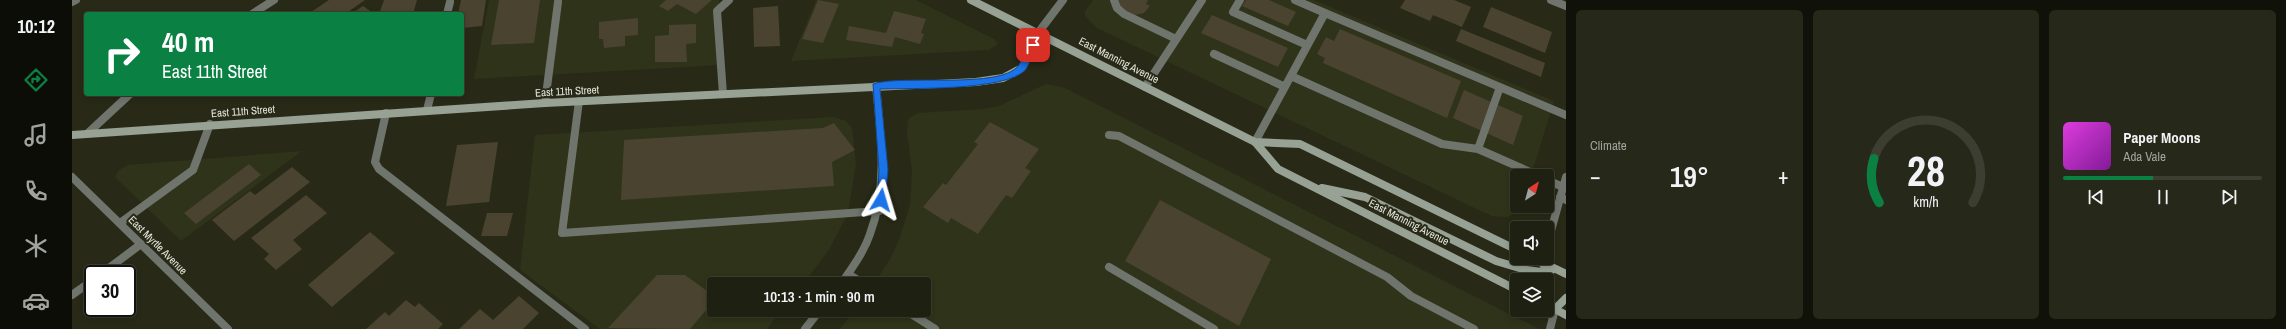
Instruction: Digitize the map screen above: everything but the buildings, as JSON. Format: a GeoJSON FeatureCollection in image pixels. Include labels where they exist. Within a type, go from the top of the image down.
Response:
{"type":"FeatureCollection","features":[{"type":"Feature","properties":{"kind":"main road","name":"East Manning Avenue"},"geometry":{"type":"LineString","coordinates":[[971,0],[1256,142],[1278,169],[1510,286]]}},
{"type":"Feature","properties":{"kind":"main road","name":"East 11th Street"},"geometry":{"type":"LineString","coordinates":[[72,135],[210,124],[579,101],[976,82],[1003,78],[1022,68],[1038,33]]}},
{"type":"Feature","properties":{"kind":"main road","name":"East Manning Avenue"},"geometry":{"type":"LineString","coordinates":[[1256,142],[1300,144],[1510,247]]}},
{"type":"Feature","properties":{"kind":"main road"},"geometry":{"type":"LineString","coordinates":[[1312,186],[1365,197],[1496,261],[1526,270],[1550,273],[1546,265]]}},
{"type":"Feature","properties":{"kind":"main road"},"geometry":{"type":"LineString","coordinates":[[1551,265],[1566,274]]}},
{"type":"Feature","properties":{"kind":"main road"},"geometry":{"type":"LineString","coordinates":[[1554,305],[1566,298]]}},
{"type":"Feature","properties":{"kind":"main road"},"geometry":{"type":"LineString","coordinates":[[1554,309],[1566,315]]}},
{"type":"Feature","properties":{"kind":"street"},"geometry":{"type":"LineString","coordinates":[[72,2],[76,0]]}},
{"type":"Feature","properties":{"kind":"street"},"geometry":{"type":"LineString","coordinates":[[255,12],[274,0]]}},
{"type":"Feature","properties":{"kind":"street"},"geometry":{"type":"LineString","coordinates":[[723,94],[717,11],[729,0]]}},
{"type":"Feature","properties":{"kind":"street"},"geometry":{"type":"LineString","coordinates":[[1038,33],[1063,0]]}},
{"type":"Feature","properties":{"kind":"street"},"geometry":{"type":"LineString","coordinates":[[1114,0],[1117,8],[1124,14],[1176,39]]}},
{"type":"Feature","properties":{"kind":"street"},"geometry":{"type":"LineString","coordinates":[[1145,86],[1202,0]]}},
{"type":"Feature","properties":{"kind":"street"},"geometry":{"type":"LineString","coordinates":[[1240,0],[1233,12],[1307,45]]}},
{"type":"Feature","properties":{"kind":"street"},"geometry":{"type":"LineString","coordinates":[[1295,0],[1566,114]]}},
{"type":"Feature","properties":{"kind":"street"},"geometry":{"type":"LineString","coordinates":[[1551,0],[1566,6]]}},
{"type":"Feature","properties":{"kind":"street"},"geometry":{"type":"LineString","coordinates":[[448,12],[450,2]]}},
{"type":"Feature","properties":{"kind":"street"},"geometry":{"type":"LineString","coordinates":[[545,103],[558,2]]}},
{"type":"Feature","properties":{"kind":"street"},"geometry":{"type":"LineString","coordinates":[[1256,142],[1325,13]]}},
{"type":"Feature","properties":{"kind":"street"},"geometry":{"type":"LineString","coordinates":[[1214,54],[1285,87]]}},
{"type":"Feature","properties":{"kind":"street"},"geometry":{"type":"LineString","coordinates":[[1291,76],[1442,144],[1478,149],[1523,169]]}},
{"type":"Feature","properties":{"kind":"street"},"geometry":{"type":"LineString","coordinates":[[846,277],[870,238],[879,211],[884,170],[876,86]]}},
{"type":"Feature","properties":{"kind":"street"},"geometry":{"type":"LineString","coordinates":[[1478,149],[1500,87]]}},
{"type":"Feature","properties":{"kind":"street"},"geometry":{"type":"LineString","coordinates":[[88,133],[128,96]]}},
{"type":"Feature","properties":{"kind":"street"},"geometry":{"type":"LineString","coordinates":[[427,110],[430,96]]}},
{"type":"Feature","properties":{"kind":"street"},"geometry":{"type":"LineString","coordinates":[[579,101],[562,233],[879,211]]}},
{"type":"Feature","properties":{"kind":"street"},"geometry":{"type":"LineString","coordinates":[[386,113],[375,162],[379,170],[585,329]]}},
{"type":"Feature","properties":{"kind":"street"},"geometry":{"type":"LineString","coordinates":[[120,223],[193,170],[210,124]]}},
{"type":"Feature","properties":{"kind":"street"},"geometry":{"type":"LineString","coordinates":[[1109,135],[1119,136],[1125,139],[1381,274],[1411,296],[1474,329]]}},
{"type":"Feature","properties":{"kind":"street","name":"East Myrtle Avenue"},"geometry":{"type":"LineString","coordinates":[[72,176],[228,329]]}},
{"type":"Feature","properties":{"kind":"street"},"geometry":{"type":"LineString","coordinates":[[1554,225],[1563,199],[1563,187],[1566,177]]}},
{"type":"Feature","properties":{"kind":"street"},"geometry":{"type":"LineString","coordinates":[[1554,183],[1563,187]]}},
{"type":"Feature","properties":{"kind":"street"},"geometry":{"type":"LineString","coordinates":[[113,265],[141,244]]}},
{"type":"Feature","properties":{"kind":"street"},"geometry":{"type":"LineString","coordinates":[[1109,267],[1214,329]]}},
{"type":"Feature","properties":{"kind":"street"},"geometry":{"type":"LineString","coordinates":[[848,274],[853,277]]}},
{"type":"Feature","properties":{"kind":"street"},"geometry":{"type":"LineString","coordinates":[[72,296],[84,287]]}},
{"type":"Feature","properties":{"kind":"street"},"geometry":{"type":"LineString","coordinates":[[805,329],[814,317]]}},
{"type":"Feature","properties":{"kind":"street"},"geometry":{"type":"LineString","coordinates":[[916,317],[935,329]]}},
{"type":"Feature","properties":{"kind":"street"},"geometry":{"type":"LineString","coordinates":[[1550,329],[1551,317]]}},
{"type":"Feature","properties":{"kind":"shaded area"},"geometry":{"type":"Polygon","coordinates":[[[489,0],[719,0],[721,65],[474,79],[489,0]]]}},
{"type":"Feature","properties":{"kind":"shaded area"},"geometry":{"type":"Polygon","coordinates":[[[816,0],[916,0],[994,39],[998,44],[989,50],[791,61],[816,0]]]}},
{"type":"Feature","properties":{"kind":"shaded area"},"geometry":{"type":"Polygon","coordinates":[[[1093,0],[1314,0],[1554,101],[1533,169],[1510,169],[1510,213],[1516,213],[1507,217],[1492,216],[1097,28],[1085,16],[1085,11],[1093,0]]]}},
{"type":"Feature","properties":{"kind":"shaded area"},"geometry":{"type":"Polygon","coordinates":[[[1046,84],[1065,88],[1510,314],[1510,317],[1515,317],[1539,329],[840,329],[849,317],[931,317],[931,277],[878,277],[890,259],[899,240],[910,205],[912,171],[907,133],[908,119],[918,113],[983,109],[999,106],[1046,84]]]}},
{"type":"Feature","properties":{"kind":"shaded area"},"geometry":{"type":"Polygon","coordinates":[[[833,117],[846,121],[852,128],[856,164],[848,213],[829,250],[808,277],[707,277],[707,317],[776,317],[767,329],[600,329],[520,270],[535,135],[833,117]]]}},
{"type":"Feature","properties":{"kind":"shaded area"},"geometry":{"type":"Polygon","coordinates":[[[302,151],[181,241],[115,177],[119,170],[128,165],[302,151]]]}},
{"type":"Feature","properties":{"kind":"route"},"geometry":{"type":"LineString","coordinates":[[881,200],[884,170],[876,86],[976,82],[1003,78],[1022,68],[1033,45]]}}]}
